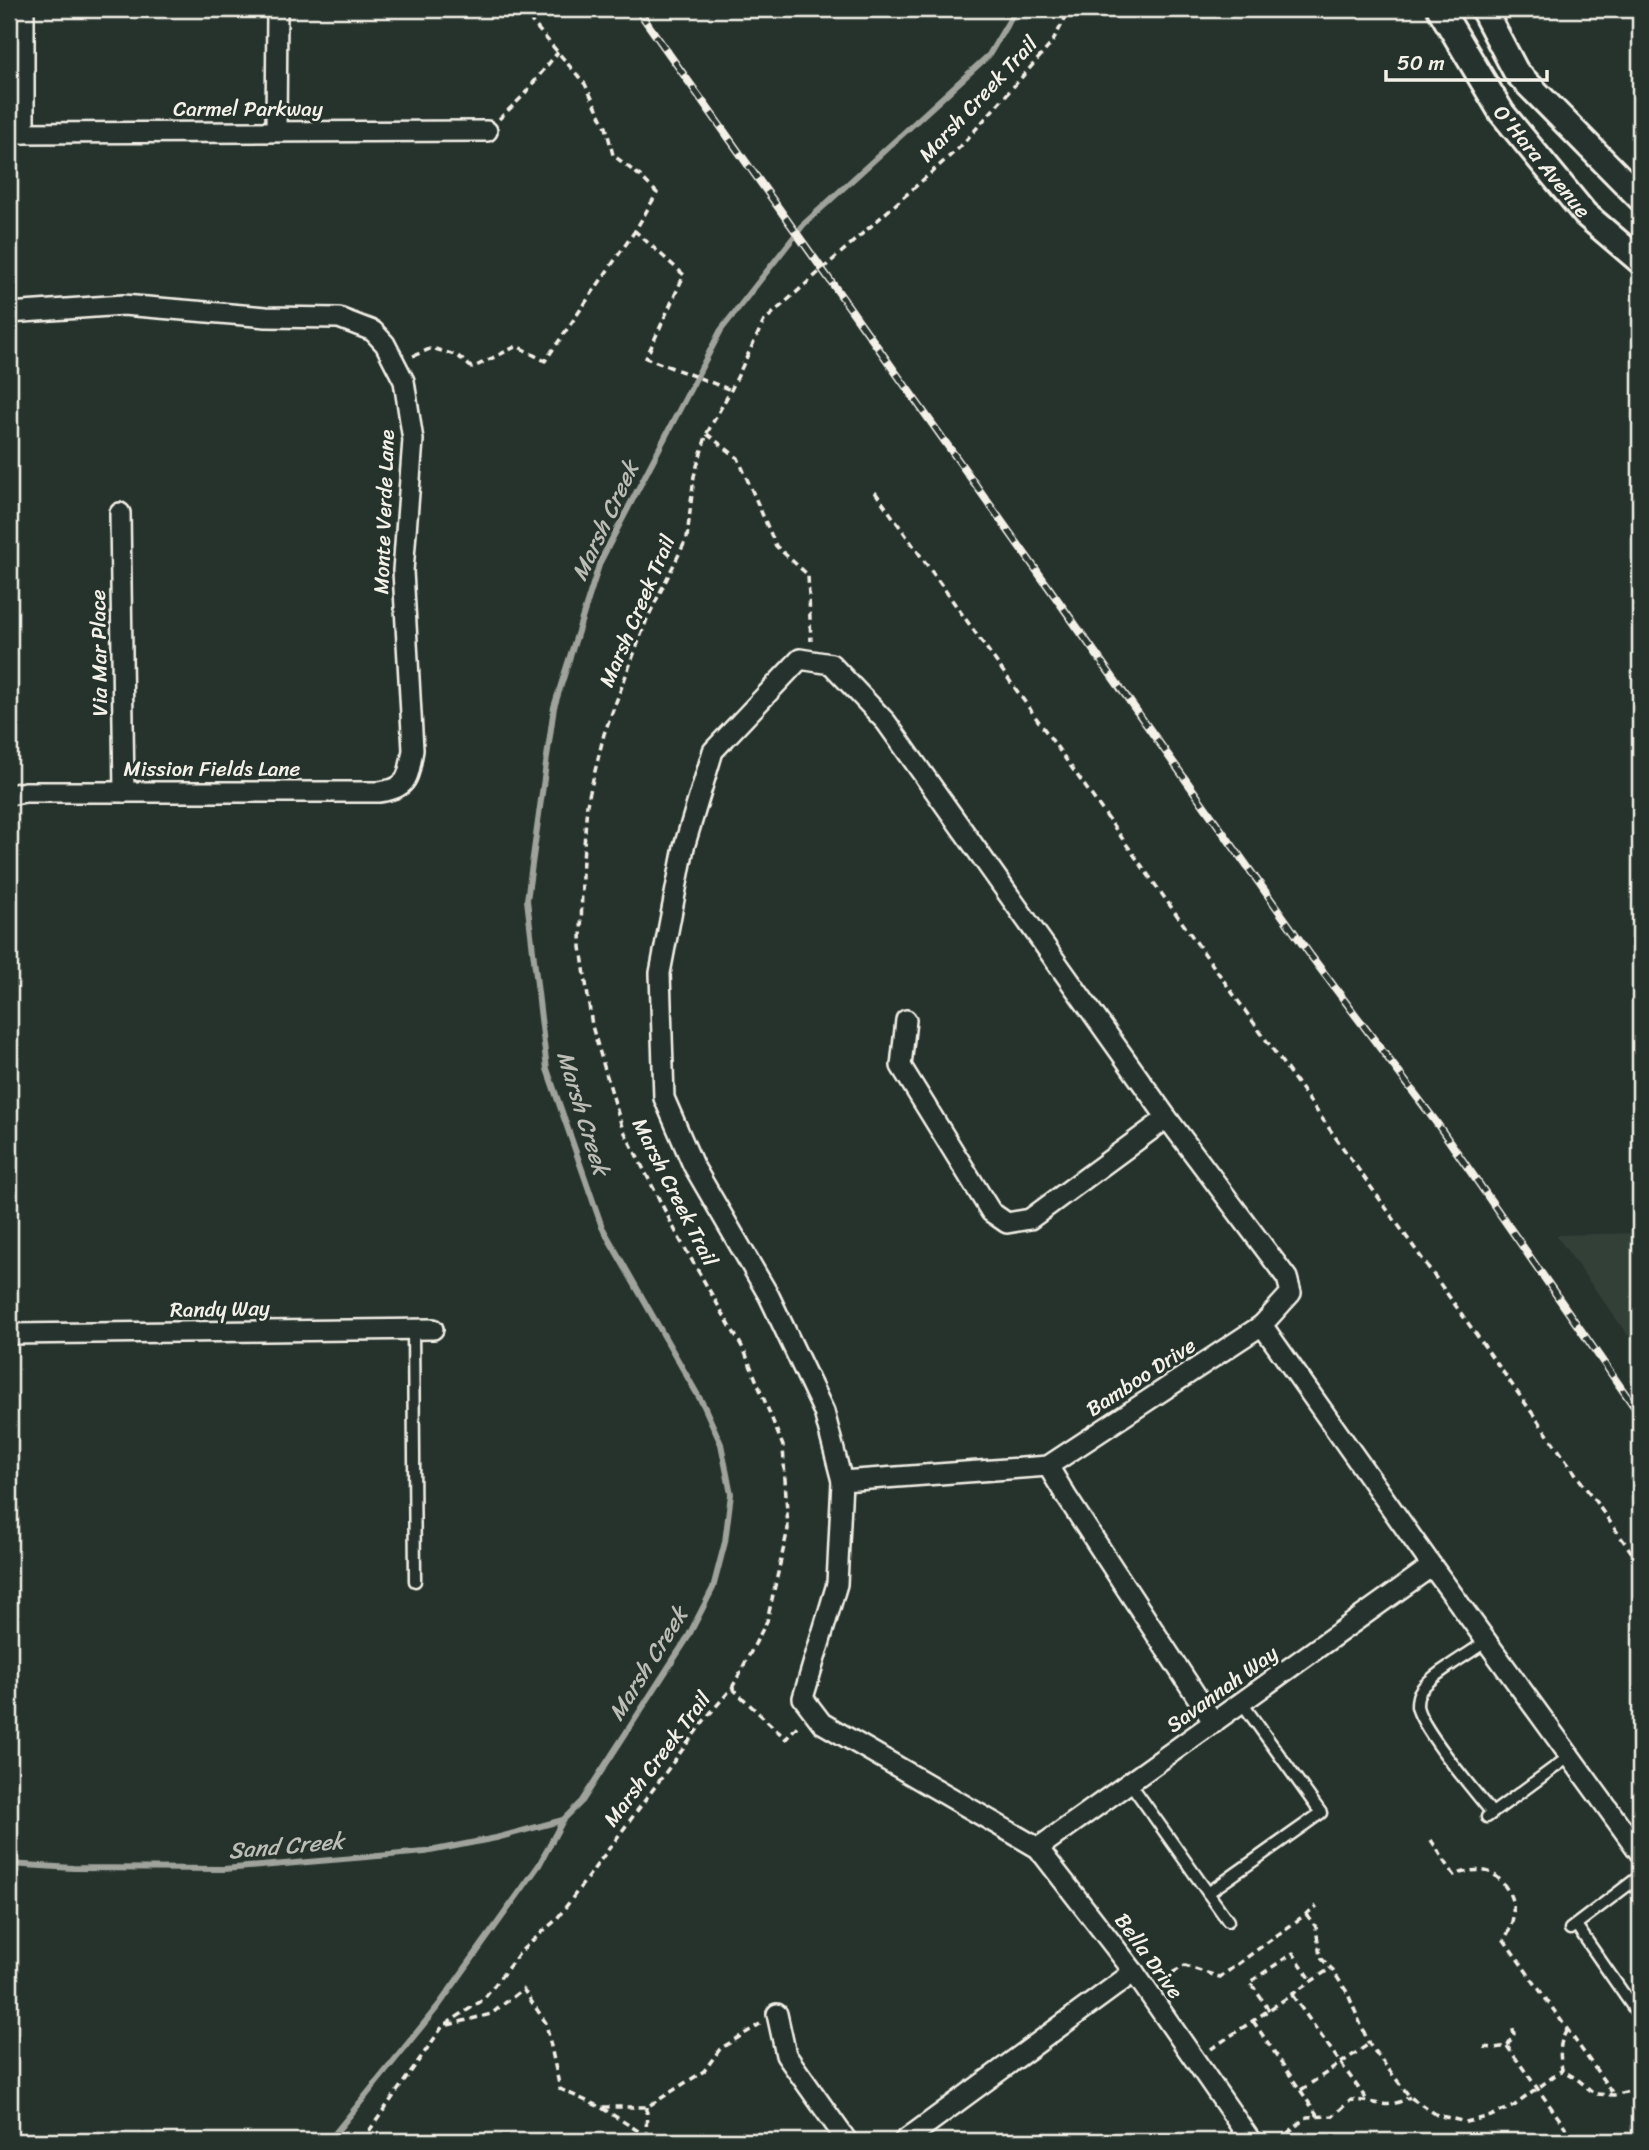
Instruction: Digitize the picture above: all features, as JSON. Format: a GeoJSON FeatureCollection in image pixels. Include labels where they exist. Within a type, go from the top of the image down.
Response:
{"type":"FeatureCollection","features":[{"type":"Feature","properties":{"kind":"street"},"geometry":{"type":"LineString","coordinates":[[16,133],[24,9]]}},
{"type":"Feature","properties":{"kind":"street"},"geometry":{"type":"LineString","coordinates":[[276,131],[277,9]]}},
{"type":"Feature","properties":{"kind":"street","name":"O'Hara Avenue"},"geometry":{"type":"LineString","coordinates":[[1440,9],[1502,113],[1585,214],[1640,261]]}},
{"type":"Feature","properties":{"kind":"street","name":"O'Hara Avenue"},"geometry":{"type":"LineString","coordinates":[[1483,9],[1516,72],[1640,198]]}},
{"type":"Feature","properties":{"kind":"street","name":"Carmel Parkway"},"geometry":{"type":"LineString","coordinates":[[16,133],[487,131]]}},
{"type":"Feature","properties":{"kind":"street","name":"Monte Verde Lane"},"geometry":{"type":"LineString","coordinates":[[9,313],[123,305],[266,317],[339,318],[373,331],[384,344],[404,381],[413,440],[403,572],[413,750],[409,776]]}},
{"type":"Feature","properties":{"kind":"street","name":"Via Mar Place"},"geometry":{"type":"LineString","coordinates":[[120,513],[124,792]]}},
{"type":"Feature","properties":{"kind":"street"},"geometry":{"type":"LineString","coordinates":[[812,1710],[803,1698],[836,1584],[842,1481],[824,1412],[769,1296],[693,1166],[664,1098],[660,973],[684,847],[713,751],[800,660],[831,664],[886,722],[1167,1118],[1030,1219],[1007,1223],[991,1212],[901,1066],[906,1020]]}},
{"type":"Feature","properties":{"kind":"street","name":"Mission Fields Lane"},"geometry":{"type":"LineString","coordinates":[[9,794],[379,792],[396,790],[409,776]]}},
{"type":"Feature","properties":{"kind":"street","name":"Bamboo Drive"},"geometry":{"type":"LineString","coordinates":[[842,1481],[1048,1466],[1262,1325],[1291,1293],[1287,1278],[1167,1118]]}},
{"type":"Feature","properties":{"kind":"street"},"geometry":{"type":"LineString","coordinates":[[1262,1325],[1640,1853]]}},
{"type":"Feature","properties":{"kind":"street","name":"Randy Way"},"geometry":{"type":"LineString","coordinates":[[9,1334],[433,1329]]}},
{"type":"Feature","properties":{"kind":"street"},"geometry":{"type":"LineString","coordinates":[[1048,1466],[1214,1723]]}},
{"type":"Feature","properties":{"kind":"street","name":"Savannah Way"},"geometry":{"type":"LineString","coordinates":[[1038,1848],[1432,1566]]}},
{"type":"Feature","properties":{"kind":"street","name":"Bella Drive"},"geometry":{"type":"LineString","coordinates":[[812,1710],[822,1723],[1038,1848],[1133,1972],[1251,2141]]}},
{"type":"Feature","properties":{"kind":"street"},"geometry":{"type":"LineString","coordinates":[[904,2141],[1133,1972]]}},
{"type":"Feature","properties":{"kind":"street"},"geometry":{"type":"LineString","coordinates":[[777,2014],[786,2055],[847,2141]]}},
{"type":"Feature","properties":{"kind":"lane"},"geometry":{"type":"LineString","coordinates":[[413,1329],[415,1581]]}},
{"type":"Feature","properties":{"kind":"lane"},"geometry":{"type":"LineString","coordinates":[[1487,1641],[1444,1670],[1419,1691],[1417,1704],[1422,1719],[1490,1815],[1570,1756]]}},
{"type":"Feature","properties":{"kind":"lane"},"geometry":{"type":"LineString","coordinates":[[1208,1893],[1321,1813],[1242,1703]]}},
{"type":"Feature","properties":{"kind":"lane"},"geometry":{"type":"LineString","coordinates":[[1130,1783],[1228,1921]]}},
{"type":"Feature","properties":{"kind":"lane"},"geometry":{"type":"LineString","coordinates":[[1640,1876],[1573,1927],[1640,2015]]}},
{"type":"Feature","properties":{"kind":"path"},"geometry":{"type":"LineString","coordinates":[[395,364],[432,348],[458,356],[471,368],[517,346],[545,361],[635,231],[657,193],[613,155],[606,127],[585,84],[521,9]]}},
{"type":"Feature","properties":{"kind":"path","name":"Marsh Creek Trail"},"geometry":{"type":"LineString","coordinates":[[362,2141],[443,2026],[483,2000],[521,1951],[556,1920],[706,1718],[732,1688],[767,1621],[788,1529],[783,1446],[744,1350],[679,1238],[622,1127],[592,1026],[581,947],[586,816],[604,734],[647,619],[687,538],[694,476],[707,433],[764,321],[960,147],[1052,43],[1070,9]]}},
{"type":"Feature","properties":{"kind":"path"},"geometry":{"type":"LineString","coordinates":[[487,131],[522,97],[558,52]]}},
{"type":"Feature","properties":{"kind":"path"},"geometry":{"type":"LineString","coordinates":[[635,231],[684,275],[646,358],[731,390]]}},
{"type":"Feature","properties":{"kind":"path"},"geometry":{"type":"LineString","coordinates":[[707,433],[738,458],[776,546],[808,575],[812,661]]}},
{"type":"Feature","properties":{"kind":"path"},"geometry":{"type":"LineString","coordinates":[[875,492],[1640,1564]]}},
{"type":"Feature","properties":{"kind":"path"},"geometry":{"type":"LineString","coordinates":[[732,1688],[786,1739],[812,1710]]}},
{"type":"Feature","properties":{"kind":"path"},"geometry":{"type":"LineString","coordinates":[[1431,1840],[1454,1875],[1469,1870],[1493,1873],[1508,1889],[1514,1908],[1511,1928],[1504,1940],[1614,2095]]}},
{"type":"Feature","properties":{"kind":"path"},"geometry":{"type":"LineString","coordinates":[[1146,1990],[1185,1966],[1220,1977],[1317,1906]]}},
{"type":"Feature","properties":{"kind":"path"},"geometry":{"type":"LineString","coordinates":[[1306,1914],[1316,1927],[1320,1957],[1347,1992],[1369,2044],[1410,2096],[1437,2116],[1466,2122],[1491,2116],[1514,2106],[1562,2070]]}},
{"type":"Feature","properties":{"kind":"path"},"geometry":{"type":"LineString","coordinates":[[1269,2010],[1250,1982],[1260,1975],[1293,1953],[1312,1981]]}},
{"type":"Feature","properties":{"kind":"path"},"geometry":{"type":"LineString","coordinates":[[1195,2060],[1331,1968]]}},
{"type":"Feature","properties":{"kind":"path"},"geometry":{"type":"LineString","coordinates":[[443,2026],[491,2014],[523,1989],[546,2023],[560,2089],[600,2106],[647,2139]]}},
{"type":"Feature","properties":{"kind":"path"},"geometry":{"type":"LineString","coordinates":[[1292,1994],[1367,2101]]}},
{"type":"Feature","properties":{"kind":"path"},"geometry":{"type":"LineString","coordinates":[[600,2106],[647,2107],[704,2071],[720,2049],[777,2014]]}},
{"type":"Feature","properties":{"kind":"path"},"geometry":{"type":"LineString","coordinates":[[1253,2021],[1318,2116]]}},
{"type":"Feature","properties":{"kind":"path"},"geometry":{"type":"LineString","coordinates":[[1507,2046],[1514,2034],[1512,2024]]}},
{"type":"Feature","properties":{"kind":"path"},"geometry":{"type":"LineString","coordinates":[[1567,2030],[1561,2040],[1559,2054],[1562,2070],[1595,2094],[1614,2095],[1633,2090],[1640,2093]]}},
{"type":"Feature","properties":{"kind":"path"},"geometry":{"type":"LineString","coordinates":[[1301,2090],[1369,2044]]}},
{"type":"Feature","properties":{"kind":"path"},"geometry":{"type":"LineString","coordinates":[[1484,2047],[1507,2046]]}},
{"type":"Feature","properties":{"kind":"path"},"geometry":{"type":"LineString","coordinates":[[1507,2046],[1572,2140],[1588,2141]]}},
{"type":"Feature","properties":{"kind":"path"},"geometry":{"type":"LineString","coordinates":[[1278,2141],[1307,2117],[1333,2116],[1352,2100],[1384,2106],[1396,2104],[1410,2096]]}},
{"type":"Feature","properties":{"kind":"path"},"geometry":{"type":"LineString","coordinates":[[647,2107],[647,2139]]}},
{"type":"Feature","properties":{"kind":"shaded area"},"geometry":{"type":"Polygon","coordinates":[[[1640,1233],[1640,1352],[1556,1235],[1640,1233]]]}},
{"type":"Feature","properties":{"kind":"waterway","name":"Marsh Creek"},"geometry":{"type":"LineString","coordinates":[[329,2141],[439,2005],[539,1865],[563,1820],[582,1801],[688,1637],[713,1588],[725,1542],[731,1494],[721,1444],[704,1406],[602,1227],[547,1069],[527,900],[554,707],[600,562],[721,330],[804,224],[989,55],[1016,9]]}},
{"type":"Feature","properties":{"kind":"waterway","name":"Sand Creek"},"geometry":{"type":"LineString","coordinates":[[9,1864],[73,1868],[224,1869],[425,1852],[496,1838],[563,1820]]}},
{"type":"Feature","properties":{"kind":"railway"},"geometry":{"type":"LineString","coordinates":[[637,9],[1311,956],[1436,1122],[1640,1415]]}}]}
